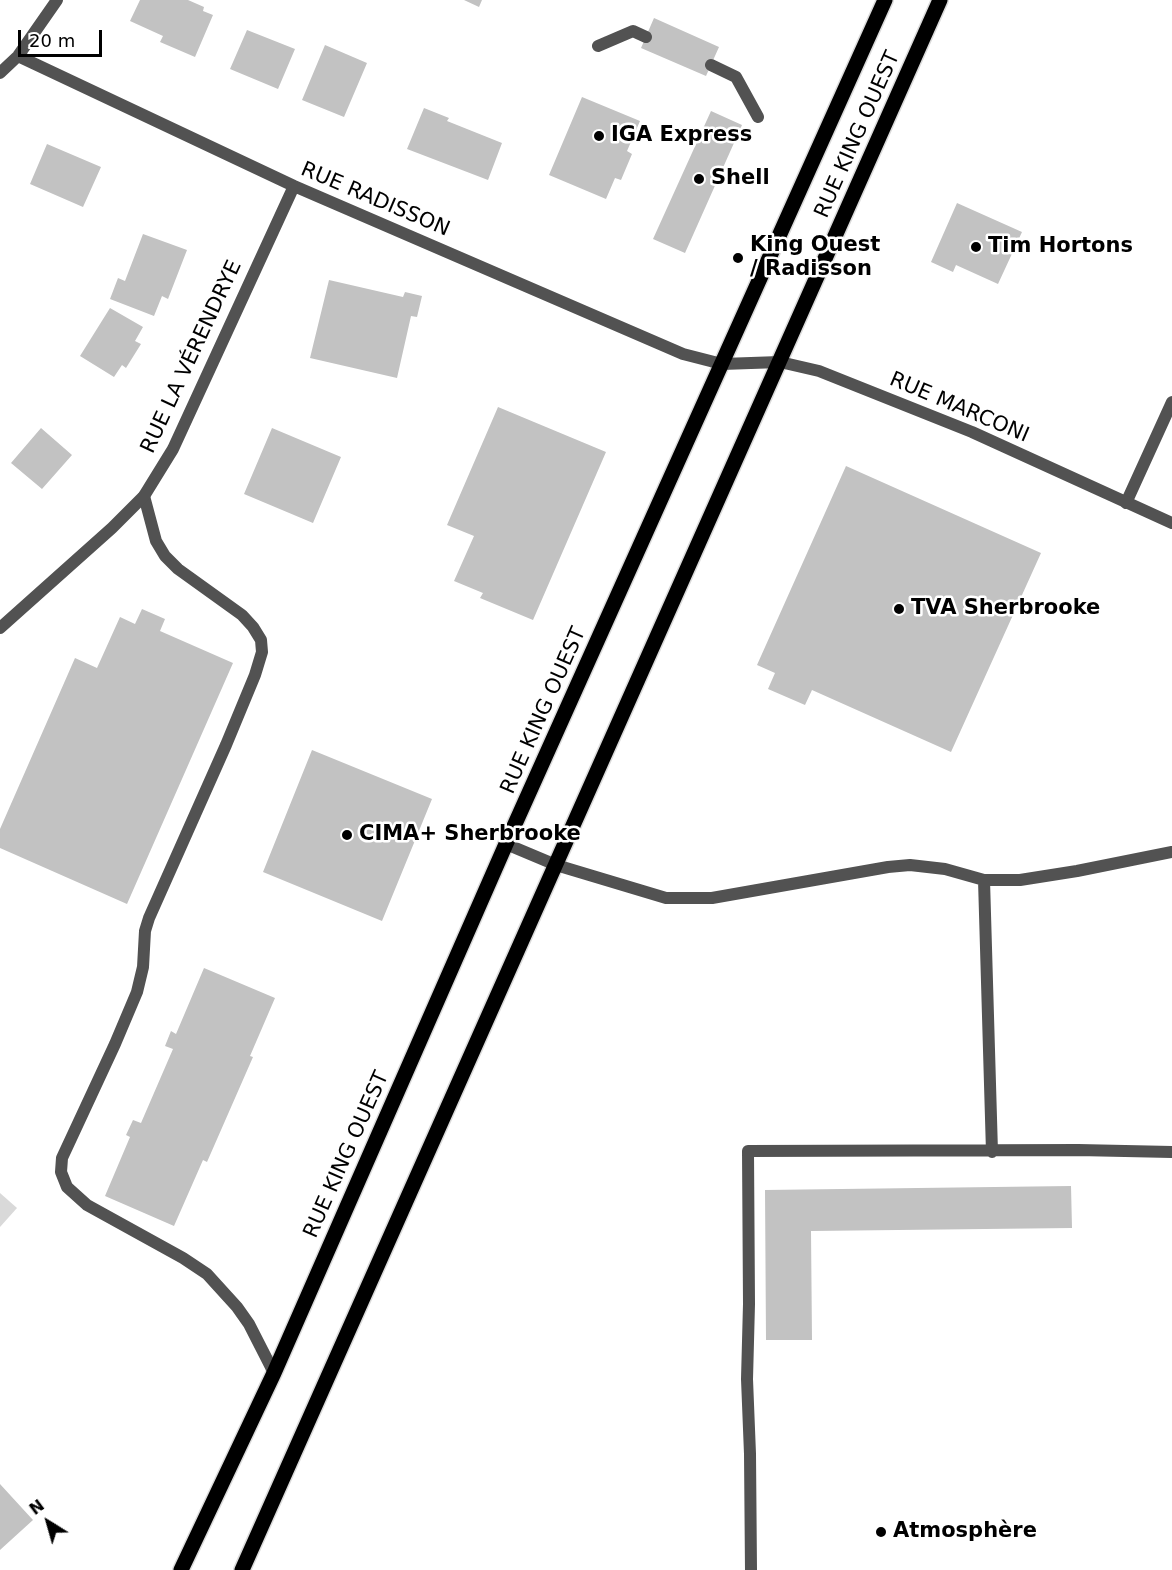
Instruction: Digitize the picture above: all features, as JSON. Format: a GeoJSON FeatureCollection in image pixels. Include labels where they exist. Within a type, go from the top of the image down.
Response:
{"type":"FeatureCollection","features":[{"type":"Feature","properties":{"kind":"main road","name":"RUE KING OUEST"},"geometry":{"type":"LineString","coordinates":[[181,1570],[274,1372],[506,844],[885,0]]}},
{"type":"Feature","properties":{"kind":"main road","name":"RUE KING OUEST"},"geometry":{"type":"LineString","coordinates":[[242,1570],[940,0]]}},
{"type":"Feature","properties":{"kind":"street"},"geometry":{"type":"LineString","coordinates":[[0,73],[18,56],[57,0]]}},
{"type":"Feature","properties":{"kind":"street"},"geometry":{"type":"LineString","coordinates":[[598,46],[633,31],[646,37]]}},
{"type":"Feature","properties":{"kind":"street","name":"RUE RADISSON"},"geometry":{"type":"LineString","coordinates":[[18,56],[294,186],[683,354],[722,364]]}},
{"type":"Feature","properties":{"kind":"street"},"geometry":{"type":"LineString","coordinates":[[711,65],[736,77],[758,117]]}},
{"type":"Feature","properties":{"kind":"street","name":"RUE LA VÉRENDRYE"},"geometry":{"type":"LineString","coordinates":[[0,628],[112,528],[144,496],[173,449],[294,186]]}},
{"type":"Feature","properties":{"kind":"street","name":"RUE MARCONI"},"geometry":{"type":"LineString","coordinates":[[722,364],[780,362],[819,371],[972,432],[1172,523]]}},
{"type":"Feature","properties":{"kind":"street"},"geometry":{"type":"LineString","coordinates":[[1126,503],[1172,402]]}},
{"type":"Feature","properties":{"kind":"street"},"geometry":{"type":"LineString","coordinates":[[144,496],[156,541],[165,556],[177,569],[242,615],[254,627],[261,640],[262,652],[226,745],[149,918],[145,931],[143,967],[137,992],[116,1044],[62,1158],[61,1172],[67,1187],[87,1205],[183,1258],[207,1274],[249,1324],[274,1372]]}},
{"type":"Feature","properties":{"kind":"street"},"geometry":{"type":"LineString","coordinates":[[506,844],[556,865],[666,898],[712,898],[910,865],[945,868],[984,880],[1020,880],[1172,852]]}},
{"type":"Feature","properties":{"kind":"street"},"geometry":{"type":"LineString","coordinates":[[984,880],[992,1152]]}},
{"type":"Feature","properties":{"kind":"street"},"geometry":{"type":"LineString","coordinates":[[751,1570],[747,1379],[748,1151],[1172,1152]]}},
{"type":"Feature","properties":{"kind":"shaded area"},"geometry":{"type":"Polygon","coordinates":[[[0,1193],[17,1208],[0,1227],[0,1193]]]}},
{"type":"Feature","properties":{"kind":"building"},"geometry":{"type":"Polygon","coordinates":[[[140,0],[188,0],[204,7],[203,11],[213,15],[195,57],[160,42],[163,36],[130,21],[140,0]]]}},
{"type":"Feature","properties":{"kind":"building"},"geometry":{"type":"Polygon","coordinates":[[[464,0],[482,0],[479,7],[464,0]]]}},
{"type":"Feature","properties":{"kind":"building"},"geometry":{"type":"Polygon","coordinates":[[[654,18],[719,47],[706,76],[641,48],[654,18]]]}},
{"type":"Feature","properties":{"kind":"building"},"geometry":{"type":"Polygon","coordinates":[[[247,30],[295,49],[278,89],[230,69],[247,30]]]}},
{"type":"Feature","properties":{"kind":"building"},"geometry":{"type":"Polygon","coordinates":[[[325,45],[367,63],[344,117],[302,100],[325,45]]]}},
{"type":"Feature","properties":{"kind":"building","name":"IGA Express"},"geometry":{"type":"Polygon","coordinates":[[[582,97],[640,121],[627,151],[632,154],[621,180],[615,178],[606,199],[549,175],[582,97]]]}},
{"type":"Feature","properties":{"kind":"building"},"geometry":{"type":"Polygon","coordinates":[[[424,108],[449,118],[447,121],[502,143],[488,180],[407,149],[424,108]]]}},
{"type":"Feature","properties":{"kind":"building","name":"Shell"},"geometry":{"type":"Polygon","coordinates":[[[711,111],[742,125],[685,253],[653,239],[711,111]]]}},
{"type":"Feature","properties":{"kind":"building"},"geometry":{"type":"Polygon","coordinates":[[[47,144],[101,167],[83,207],[30,184],[47,144]]]}},
{"type":"Feature","properties":{"kind":"building","name":"Tim Hortons"},"geometry":{"type":"Polygon","coordinates":[[[957,203],[1022,232],[998,284],[956,265],[953,272],[931,262],[957,203]]]}},
{"type":"Feature","properties":{"kind":"building"},"geometry":{"type":"Polygon","coordinates":[[[143,234],[187,250],[168,299],[162,296],[154,316],[110,299],[118,278],[125,281],[143,234]]]}},
{"type":"Feature","properties":{"kind":"building"},"geometry":{"type":"Polygon","coordinates":[[[329,280],[403,297],[405,292],[422,296],[417,317],[411,316],[397,378],[310,358],[329,280]]]}},
{"type":"Feature","properties":{"kind":"building"},"geometry":{"type":"Polygon","coordinates":[[[110,308],[143,327],[135,341],[141,344],[126,368],[122,365],[114,377],[80,356],[110,308]]]}},
{"type":"Feature","properties":{"kind":"building"},"geometry":{"type":"Polygon","coordinates":[[[498,407],[606,452],[533,620],[480,598],[483,593],[454,581],[474,536],[447,525],[498,407]]]}},
{"type":"Feature","properties":{"kind":"building"},"geometry":{"type":"Polygon","coordinates":[[[41,428],[72,455],[42,489],[11,463],[41,428]]]}},
{"type":"Feature","properties":{"kind":"building"},"geometry":{"type":"Polygon","coordinates":[[[272,428],[341,457],[313,523],[244,494],[272,428]]]}},
{"type":"Feature","properties":{"kind":"building","name":"TVA Sherbrooke"},"geometry":{"type":"Polygon","coordinates":[[[846,466],[1041,553],[951,752],[812,690],[805,705],[768,689],[775,673],[757,665],[846,466]]]}},
{"type":"Feature","properties":{"kind":"building"},"geometry":{"type":"Polygon","coordinates":[[[142,609],[165,619],[160,631],[233,663],[127,904],[0,848],[0,829],[75,658],[97,668],[120,617],[135,624],[142,609]]]}},
{"type":"Feature","properties":{"kind":"building","name":"CIMA+ Sherbrooke"},"geometry":{"type":"Polygon","coordinates":[[[312,750],[432,799],[382,921],[263,872],[312,750]]]}},
{"type":"Feature","properties":{"kind":"building"},"geometry":{"type":"Polygon","coordinates":[[[204,968],[275,998],[250,1056],[253,1057],[207,1162],[203,1160],[174,1226],[105,1196],[130,1137],[126,1135],[133,1120],[141,1123],[173,1049],[165,1046],[171,1031],[176,1034],[204,968]]]}},
{"type":"Feature","properties":{"kind":"building"},"geometry":{"type":"Polygon","coordinates":[[[1071,1186],[1072,1228],[811,1231],[812,1340],[766,1340],[765,1190],[1071,1186]]]}},
{"type":"Feature","properties":{"kind":"building"},"geometry":{"type":"Polygon","coordinates":[[[0,1484],[33,1520],[0,1550],[0,1484]]]}},
{"type":"Feature","properties":{"kind":"place","name":"IGA Express"},"geometry":{"type":"Point","coordinates":[599,136]}},
{"type":"Feature","properties":{"kind":"place","name":"Shell"},"geometry":{"type":"Point","coordinates":[699,179]}},
{"type":"Feature","properties":{"kind":"place","name":"Tim Hortons"},"geometry":{"type":"Point","coordinates":[976,247]}},
{"type":"Feature","properties":{"kind":"place","name":"King Ouest / Radisson"},"geometry":{"type":"Point","coordinates":[738,258]}},
{"type":"Feature","properties":{"kind":"place","name":"TVA Sherbrooke"},"geometry":{"type":"Point","coordinates":[899,609]}},
{"type":"Feature","properties":{"kind":"place","name":"CIMA+ Sherbrooke"},"geometry":{"type":"Point","coordinates":[347,835]}},
{"type":"Feature","properties":{"kind":"place","name":"Atmosphère"},"geometry":{"type":"Point","coordinates":[881,1532]}}]}
